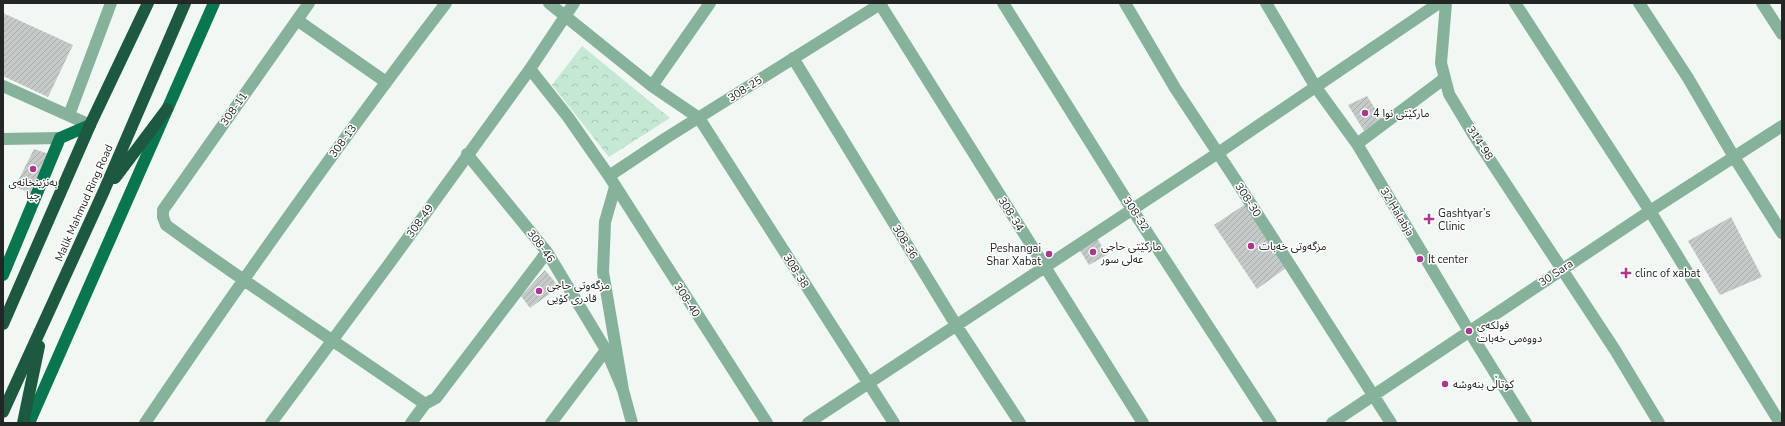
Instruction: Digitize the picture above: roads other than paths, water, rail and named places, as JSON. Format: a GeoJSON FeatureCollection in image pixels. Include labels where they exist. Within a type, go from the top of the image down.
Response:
{"type":"FeatureCollection","features":[{"type":"Feature","properties":{"kind":"highway"},"geometry":{"type":"LineString","coordinates":[[4,319],[90,125],[148,3]]}},
{"type":"Feature","properties":{"kind":"highway","name":"Malik Mahmud Ring Road"},"geometry":{"type":"LineString","coordinates":[[3,412],[103,193],[185,3]]}},
{"type":"Feature","properties":{"kind":"highway"},"geometry":{"type":"LineString","coordinates":[[103,193],[167,109]]}},
{"type":"Feature","properties":{"kind":"highway"},"geometry":{"type":"LineString","coordinates":[[23,423],[43,325]]}},
{"type":"Feature","properties":{"kind":"main road"},"geometry":{"type":"LineString","coordinates":[[29,423],[214,3]]}},
{"type":"Feature","properties":{"kind":"main road"},"geometry":{"type":"LineString","coordinates":[[3,274],[60,138],[90,125]]}},
{"type":"Feature","properties":{"kind":"street"},"geometry":{"type":"LineString","coordinates":[[68,116],[111,3]]}},
{"type":"Feature","properties":{"kind":"street","name":"308-11"},"geometry":{"type":"LineString","coordinates":[[243,280],[166,225],[163,217],[163,210],[309,3]]}},
{"type":"Feature","properties":{"kind":"street","name":"308-13"},"geometry":{"type":"LineString","coordinates":[[145,423],[243,280],[386,82],[446,3]]}},
{"type":"Feature","properties":{"kind":"street"},"geometry":{"type":"LineString","coordinates":[[549,3],[566,15],[588,36],[652,86],[699,118]]}},
{"type":"Feature","properties":{"kind":"street","name":"308-49"},"geometry":{"type":"LineString","coordinates":[[271,423],[530,69],[574,3]]}},
{"type":"Feature","properties":{"kind":"street"},"geometry":{"type":"LineString","coordinates":[[652,86],[710,3]]}},
{"type":"Feature","properties":{"kind":"street","name":"308-32"},"geometry":{"type":"LineString","coordinates":[[1003,3],[1132,209],[1270,423]]}},
{"type":"Feature","properties":{"kind":"street","name":"308-30"},"geometry":{"type":"LineString","coordinates":[[1125,3],[1175,88],[1391,423]]}},
{"type":"Feature","properties":{"kind":"street","name":"32 Halabja"},"geometry":{"type":"LineString","coordinates":[[1266,3],[1315,86],[1357,144],[1526,423]]}},
{"type":"Feature","properties":{"kind":"street"},"geometry":{"type":"LineString","coordinates":[[808,423],[1044,266],[1218,153],[1439,3]]}},
{"type":"Feature","properties":{"kind":"street","name":"314-98"},"geometry":{"type":"LineString","coordinates":[[1446,3],[1441,63],[1449,94],[1473,134],[1615,350],[1659,423]]}},
{"type":"Feature","properties":{"kind":"street"},"geometry":{"type":"LineString","coordinates":[[1515,3],[1650,211],[1780,423]]}},
{"type":"Feature","properties":{"kind":"street"},"geometry":{"type":"LineString","coordinates":[[1639,3],[1688,78],[1734,157],[1782,233]]}},
{"type":"Feature","properties":{"kind":"street"},"geometry":{"type":"LineString","coordinates":[[1762,3],[1782,34]]}},
{"type":"Feature","properties":{"kind":"street","name":"308-25"},"geometry":{"type":"LineString","coordinates":[[612,182],[699,118],[881,4]]}},
{"type":"Feature","properties":{"kind":"street","name":"308-34"},"geometry":{"type":"LineString","coordinates":[[881,4],[1143,423]]}},
{"type":"Feature","properties":{"kind":"street"},"geometry":{"type":"LineString","coordinates":[[297,20],[386,82]]}},
{"type":"Feature","properties":{"kind":"street","name":"308-36"},"geometry":{"type":"LineString","coordinates":[[793,58],[956,325],[1020,423]]}},
{"type":"Feature","properties":{"kind":"street","name":"308-40"},"geometry":{"type":"LineString","coordinates":[[530,69],[568,117],[612,182],[767,423]]}},
{"type":"Feature","properties":{"kind":"street"},"geometry":{"type":"LineString","coordinates":[[1357,144],[1445,78]]}},
{"type":"Feature","properties":{"kind":"street"},"geometry":{"type":"LineString","coordinates":[[3,86],[90,125]]}},
{"type":"Feature","properties":{"kind":"street","name":"308-38"},"geometry":{"type":"LineString","coordinates":[[699,118],[894,423]]}},
{"type":"Feature","properties":{"kind":"street","name":"30 Sara"},"geometry":{"type":"LineString","coordinates":[[1332,423],[1650,211],[1782,126]]}},
{"type":"Feature","properties":{"kind":"street"},"geometry":{"type":"LineString","coordinates":[[3,139],[60,138]]}},
{"type":"Feature","properties":{"kind":"street","name":"308-46"},"geometry":{"type":"LineString","coordinates":[[467,154],[548,252],[606,350],[623,390]]}},
{"type":"Feature","properties":{"kind":"street"},"geometry":{"type":"LineString","coordinates":[[612,182],[605,222],[603,272],[623,390],[632,423]]}},
{"type":"Feature","properties":{"kind":"street"},"geometry":{"type":"LineString","coordinates":[[411,423],[425,404],[436,398],[548,252]]}},
{"type":"Feature","properties":{"kind":"street"},"geometry":{"type":"LineString","coordinates":[[243,280],[425,404]]}},
{"type":"Feature","properties":{"kind":"street"},"geometry":{"type":"LineString","coordinates":[[551,423],[606,350]]}},
{"type":"Feature","properties":{"kind":"place","name":"مارکێتی نوا 4"},"geometry":{"type":"Point","coordinates":[1365,113]}},
{"type":"Feature","properties":{"kind":"place","name":"بەنزینخانەی چیا"},"geometry":{"type":"Point","coordinates":[33,169]}},
{"type":"Feature","properties":{"kind":"place","name":"Gashtyar’s Clinic"},"geometry":{"type":"Point","coordinates":[1429,219]}},
{"type":"Feature","properties":{"kind":"place","name":"مزگەوتی خەبات"},"geometry":{"type":"Point","coordinates":[1251,246]}},
{"type":"Feature","properties":{"kind":"place","name":"مارکێتی حاجی عەلی سور"},"geometry":{"type":"Point","coordinates":[1093,252]}},
{"type":"Feature","properties":{"kind":"place","name":"Peshangai Shar Xabat"},"geometry":{"type":"Point","coordinates":[1049,254]}},
{"type":"Feature","properties":{"kind":"place","name":"It center"},"geometry":{"type":"Point","coordinates":[1420,259]}},
{"type":"Feature","properties":{"kind":"place","name":"clinc of xabat"},"geometry":{"type":"Point","coordinates":[1626,273]}},
{"type":"Feature","properties":{"kind":"place","name":"مزگەوتی حاجی قادری کۆیی"},"geometry":{"type":"Point","coordinates":[539,291]}},
{"type":"Feature","properties":{"kind":"place","name":"فولکه‌ی دووه‌می خه‌بات"},"geometry":{"type":"Point","coordinates":[1469,331]}},
{"type":"Feature","properties":{"kind":"place","name":"کوتاڵی بنەوشە"},"geometry":{"type":"Point","coordinates":[1445,384]}}]}
